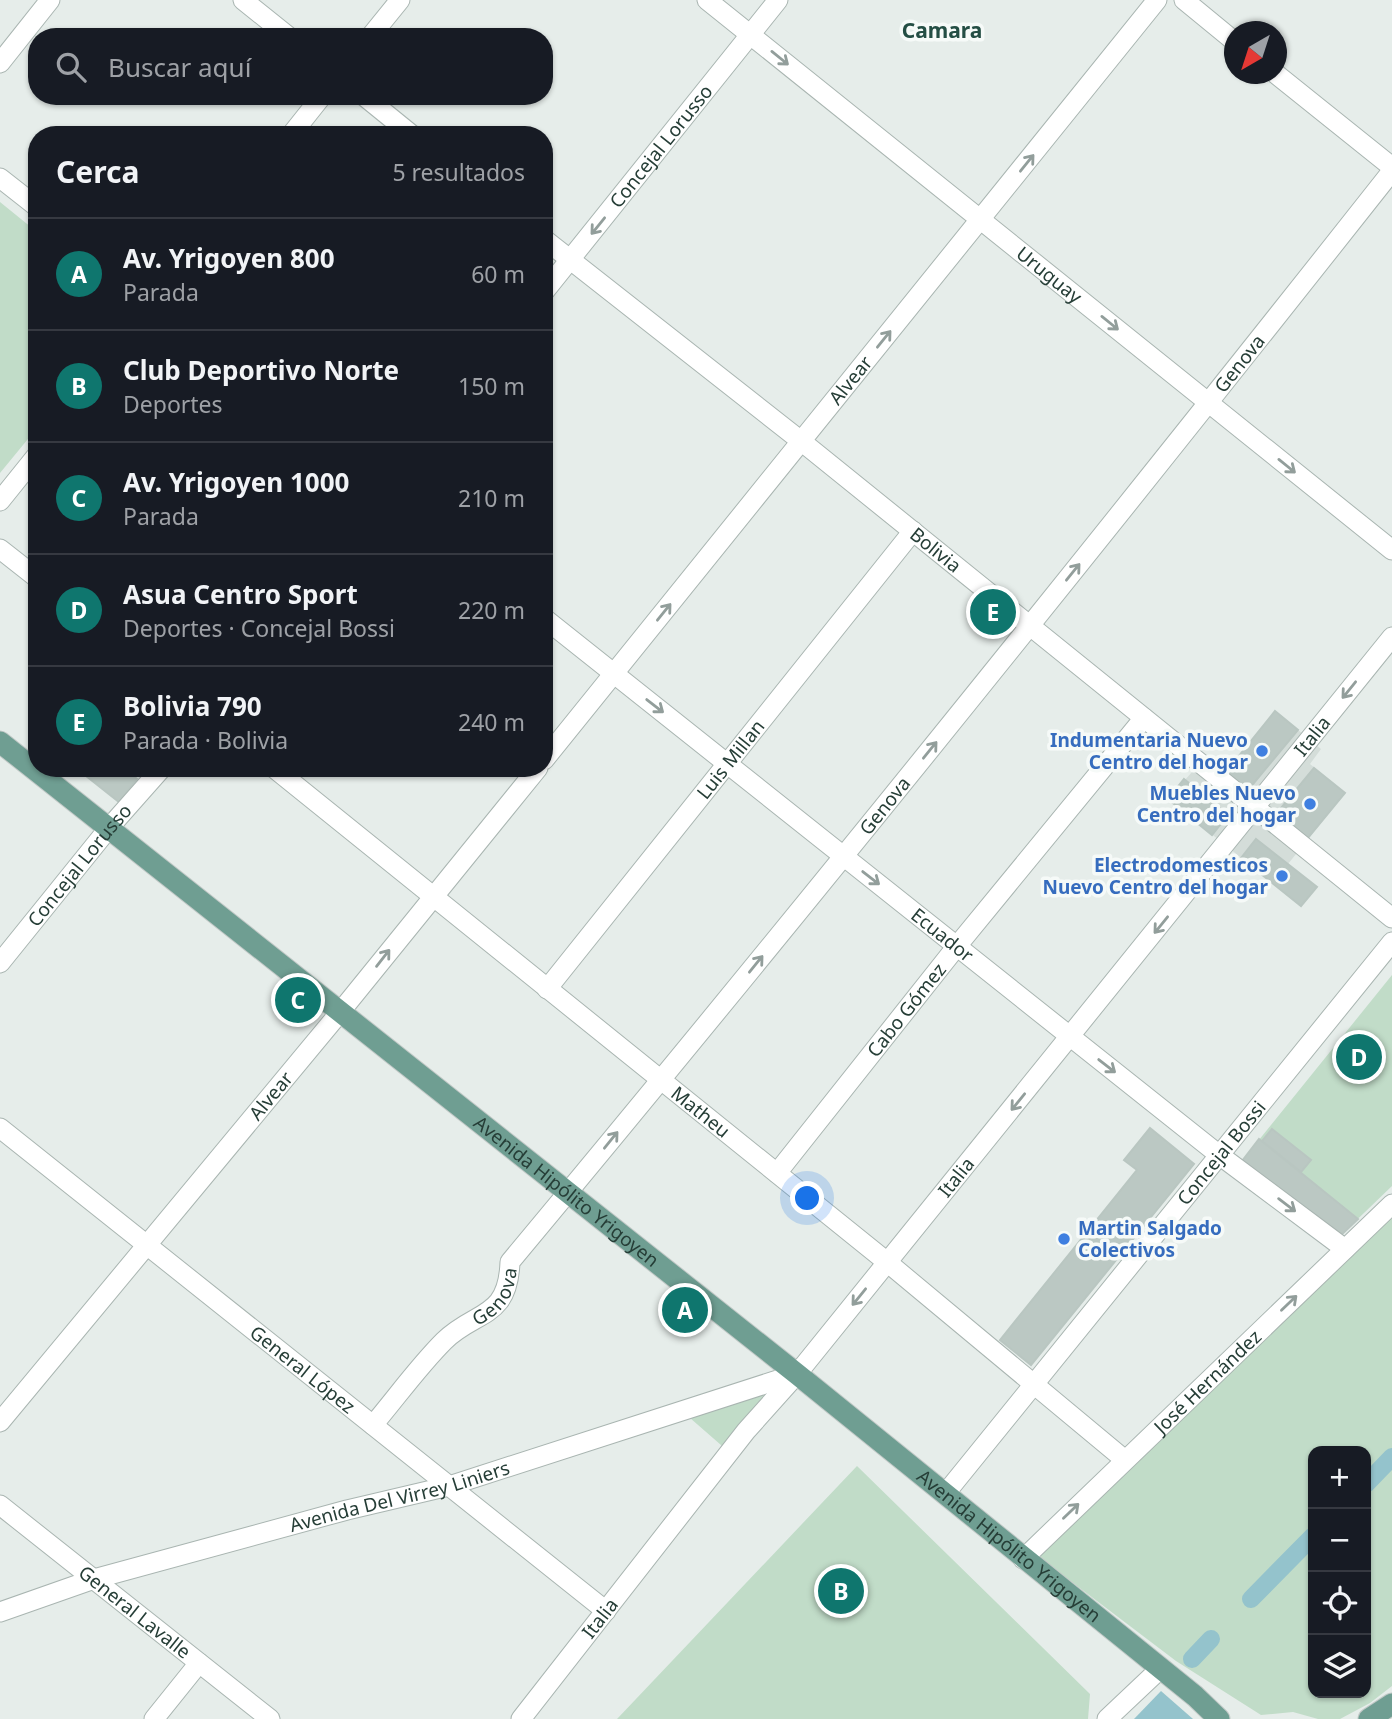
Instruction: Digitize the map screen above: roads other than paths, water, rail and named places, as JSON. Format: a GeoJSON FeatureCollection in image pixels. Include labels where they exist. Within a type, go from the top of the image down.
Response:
{"type":"FeatureCollection","features":[{"type":"Feature","properties":{"kind":"main road","name":"Avenida Hipólito Yrigoyen"},"geometry":{"type":"LineString","coordinates":[[0,742],[28,765]]}},
{"type":"Feature","properties":{"kind":"main road","name":"Avenida Hipólito Yrigoyen"},"geometry":{"type":"LineString","coordinates":[[43,777],[797,1374],[1161,1668],[1219,1719]]}},
{"type":"Feature","properties":{"kind":"main road","name":"Avenida Hipólito Yrigoyen"},"geometry":{"type":"LineString","coordinates":[[1195,1696],[1236,1719]]}},
{"type":"Feature","properties":{"kind":"main road"},"geometry":{"type":"LineString","coordinates":[[1369,1719],[1392,1704]]}},
{"type":"Feature","properties":{"kind":"street"},"geometry":{"type":"LineString","coordinates":[[0,63],[50,0]]}},
{"type":"Feature","properties":{"kind":"street"},"geometry":{"type":"LineString","coordinates":[[243,0],[278,28]]}},
{"type":"Feature","properties":{"kind":"street"},"geometry":{"type":"LineString","coordinates":[[377,28],[400,0]]}},
{"type":"Feature","properties":{"kind":"street","name":"Uruguay"},"geometry":{"type":"LineString","coordinates":[[707,0],[1392,550]]}},
{"type":"Feature","properties":{"kind":"street","name":"Concejal Lorusso"},"geometry":{"type":"LineString","coordinates":[[553,281],[778,0]]}},
{"type":"Feature","properties":{"kind":"street","name":"Alvear"},"geometry":{"type":"LineString","coordinates":[[553,749],[1157,0]]}},
{"type":"Feature","properties":{"kind":"street"},"geometry":{"type":"LineString","coordinates":[[1184,0],[1224,33]]}},
{"type":"Feature","properties":{"kind":"street"},"geometry":{"type":"LineString","coordinates":[[1287,83],[1392,169]]}},
{"type":"Feature","properties":{"kind":"street"},"geometry":{"type":"LineString","coordinates":[[298,126],[315,105]]}},
{"type":"Feature","properties":{"kind":"street"},"geometry":{"type":"LineString","coordinates":[[375,105],[401,126]]}},
{"type":"Feature","properties":{"kind":"street","name":"Genova"},"geometry":{"type":"LineString","coordinates":[[373,1425],[445,1339],[489,1313],[505,1293],[510,1262],[844,857],[1208,404],[1392,169]]}},
{"type":"Feature","properties":{"kind":"street"},"geometry":{"type":"LineString","coordinates":[[0,178],[28,200]]}},
{"type":"Feature","properties":{"kind":"street","name":"Bolivia"},"geometry":{"type":"LineString","coordinates":[[553,246],[801,441],[1392,918]]}},
{"type":"Feature","properties":{"kind":"street"},"geometry":{"type":"LineString","coordinates":[[0,501],[28,466]]}},
{"type":"Feature","properties":{"kind":"street","name":"Luis Millan"},"geometry":{"type":"LineString","coordinates":[[547,989],[913,531]]}},
{"type":"Feature","properties":{"kind":"street"},"geometry":{"type":"LineString","coordinates":[[0,549],[28,571]]}},
{"type":"Feature","properties":{"kind":"street","name":"Ecuador"},"geometry":{"type":"LineString","coordinates":[[553,625],[1218,1154],[1345,1250]]}},
{"type":"Feature","properties":{"kind":"street","name":"Italia"},"geometry":{"type":"LineString","coordinates":[[521,1719],[746,1431],[797,1374],[1392,637]]}},
{"type":"Feature","properties":{"kind":"street","name":"Cabo Gómez"},"geometry":{"type":"LineString","coordinates":[[776,1173],[1144,718]]}},
{"type":"Feature","properties":{"kind":"street","name":"Concejal Lorusso"},"geometry":{"type":"LineString","coordinates":[[0,963],[108,829],[154,777]]}},
{"type":"Feature","properties":{"kind":"street","name":"Matheu"},"geometry":{"type":"LineString","coordinates":[[285,777],[887,1262],[1125,1460]]}},
{"type":"Feature","properties":{"kind":"street","name":"Alvear"},"geometry":{"type":"LineString","coordinates":[[0,1422],[341,1011],[531,777]]}},
{"type":"Feature","properties":{"kind":"street","name":"Concejal Bossi"},"geometry":{"type":"LineString","coordinates":[[945,1494],[1392,942]]}},
{"type":"Feature","properties":{"kind":"street","name":"General López"},"geometry":{"type":"LineString","coordinates":[[0,1128],[606,1611]]}},
{"type":"Feature","properties":{"kind":"street","name":"José Hernández"},"geometry":{"type":"LineString","coordinates":[[1023,1559],[1392,1204]]}},
{"type":"Feature","properties":{"kind":"street","name":"Avenida Del Virrey Liniers"},"geometry":{"type":"LineString","coordinates":[[3,1614],[94,1579],[347,1510],[449,1486],[797,1374]]}},
{"type":"Feature","properties":{"kind":"street","name":"General Lavalle"},"geometry":{"type":"LineString","coordinates":[[0,1505],[270,1719]]}},
{"type":"Feature","properties":{"kind":"street"},"geometry":{"type":"LineString","coordinates":[[154,1719],[199,1663]]}},
{"type":"Feature","properties":{"kind":"street"},"geometry":{"type":"LineString","coordinates":[[1107,1719],[1161,1668]]}},
{"type":"Feature","properties":{"kind":"water"},"geometry":{"type":"Polygon","coordinates":[[[1161,1691],[1193,1719],[1134,1719],[1161,1691]]]}},
{"type":"Feature","properties":{"kind":"waterway"},"geometry":{"type":"LineString","coordinates":[[1371,1479],[1392,1457]]}},
{"type":"Feature","properties":{"kind":"waterway"},"geometry":{"type":"LineString","coordinates":[[1251,1599],[1308,1541]]}},
{"type":"Feature","properties":{"kind":"waterway"},"geometry":{"type":"LineString","coordinates":[[1192,1659],[1211,1639]]}},
{"type":"Feature","properties":{"kind":"place","name":"Bolivia 790"},"geometry":{"type":"Point","coordinates":[993,612]}},
{"type":"Feature","properties":{"kind":"place","name":"Indumentaria Nuevo Centro del hogar"},"geometry":{"type":"Point","coordinates":[1262,751]}},
{"type":"Feature","properties":{"kind":"place","name":"Muebles Nuevo Centro del hogar"},"geometry":{"type":"Point","coordinates":[1310,804]}},
{"type":"Feature","properties":{"kind":"place","name":"Electrodomesticos Nuevo Centro del hogar"},"geometry":{"type":"Point","coordinates":[1282,876]}},
{"type":"Feature","properties":{"kind":"place","name":"Av. Yrigoyen 1000"},"geometry":{"type":"Point","coordinates":[298,1000]}},
{"type":"Feature","properties":{"kind":"place","name":"Asua Centro Sport"},"geometry":{"type":"Point","coordinates":[1359,1057]}},
{"type":"Feature","properties":{"kind":"place","name":"Martin Salgado Colectivos"},"geometry":{"type":"Point","coordinates":[1064,1239]}},
{"type":"Feature","properties":{"kind":"place","name":"Av. Yrigoyen 800"},"geometry":{"type":"Point","coordinates":[685,1310]}},
{"type":"Feature","properties":{"kind":"place","name":"Club Deportivo Norte"},"geometry":{"type":"Point","coordinates":[841,1591]}},
{"type":"Feature","properties":{"kind":"district","name":"Camara"},"geometry":{"type":"Point","coordinates":[942,30]}}]}
